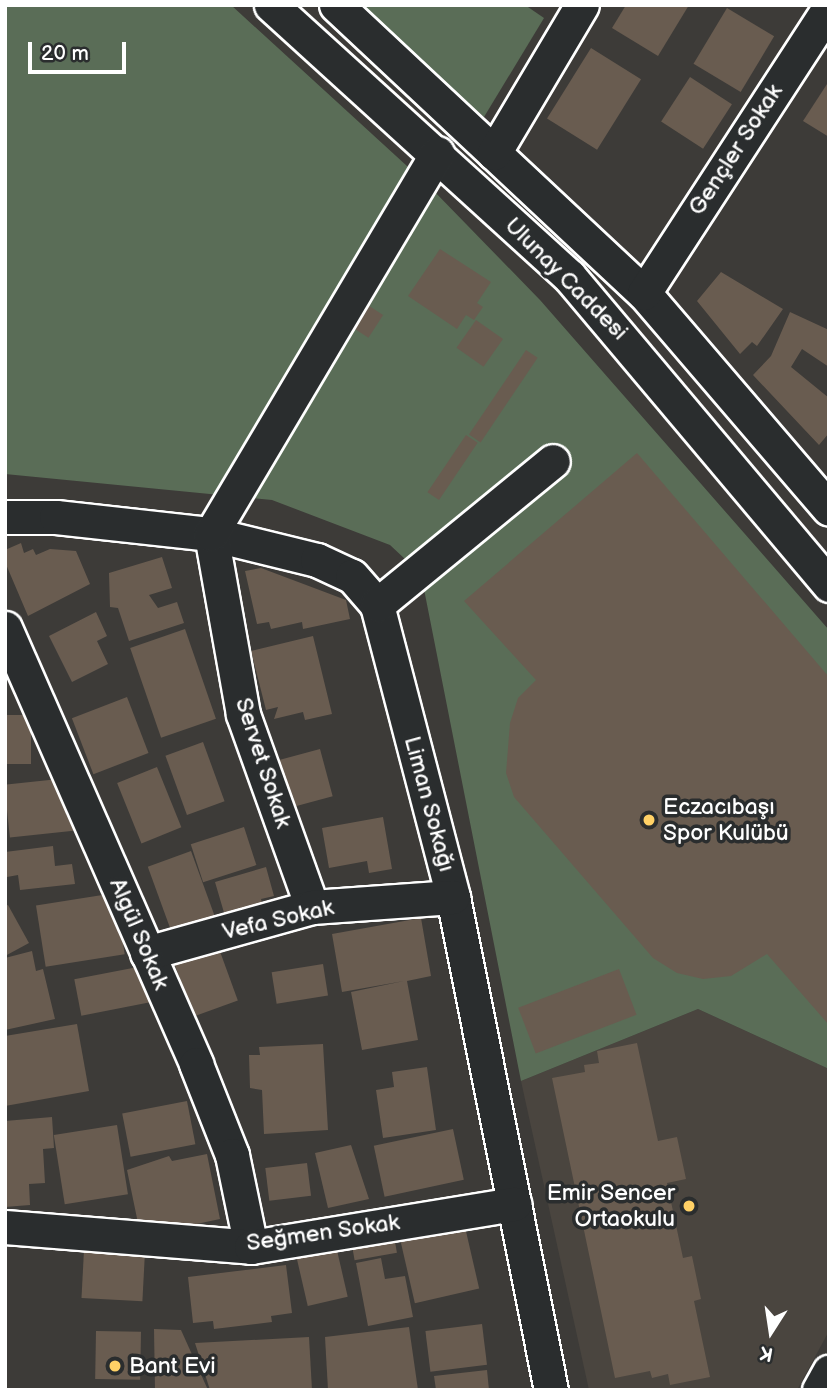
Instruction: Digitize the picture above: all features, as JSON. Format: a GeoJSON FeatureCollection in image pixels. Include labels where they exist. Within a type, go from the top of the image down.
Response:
{"type":"FeatureCollection","features":[{"type":"Feature","properties":{"kind":"street","name":"Ulunay Caddesi"},"geometry":{"type":"LineString","coordinates":[[271,5],[437,153],[611,321],[829,585]]}},
{"type":"Feature","properties":{"kind":"street","name":"Ulunay Caddesi"},"geometry":{"type":"LineString","coordinates":[[336,5],[643,293],[825,495]]}},
{"type":"Feature","properties":{"kind":"street"},"geometry":{"type":"LineString","coordinates":[[494,153],[582,5]]}},
{"type":"Feature","properties":{"kind":"street","name":"Gençler Sokak"},"geometry":{"type":"LineString","coordinates":[[643,293],[829,8]]}},
{"type":"Feature","properties":{"kind":"street"},"geometry":{"type":"LineString","coordinates":[[211,534],[437,153]]}},
{"type":"Feature","properties":{"kind":"street"},"geometry":{"type":"LineString","coordinates":[[377,605],[553,461]]}},
{"type":"Feature","properties":{"kind":"street","name":"Liman Sokağı"},"geometry":{"type":"LineString","coordinates":[[5,517],[56,517],[211,534],[317,560],[352,576],[377,605],[453,897],[551,1390]]}},
{"type":"Feature","properties":{"kind":"street","name":"Servet Sokak"},"geometry":{"type":"LineString","coordinates":[[211,534],[243,714],[312,907]]}},
{"type":"Feature","properties":{"kind":"street","name":"Algül Sokak"},"geometry":{"type":"LineString","coordinates":[[5,628],[232,1155],[251,1247]]}},
{"type":"Feature","properties":{"kind":"street","name":"Vefa Sokak"},"geometry":{"type":"LineString","coordinates":[[147,953],[312,907],[453,897]]}},
{"type":"Feature","properties":{"kind":"street","name":"Seğmen Sokak"},"geometry":{"type":"LineString","coordinates":[[5,1227],[251,1247],[515,1204]]}},
{"type":"Feature","properties":{"kind":"street"},"geometry":{"type":"LineString","coordinates":[[818,1390],[829,1372]]}},
{"type":"Feature","properties":{"kind":"shaded area","name":"Emir Sencer Ortaokulu"},"geometry":{"type":"Polygon","coordinates":[[[698,1009],[829,1069],[829,1331],[797,1390],[589,1390],[521,1081],[698,1009]]]}},
{"type":"Feature","properties":{"kind":"green space"},"geometry":{"type":"Polygon","coordinates":[[[5,5],[231,5],[431,188],[540,300],[829,630],[829,1069],[698,1009],[521,1081],[421,574],[390,545],[272,500],[5,474],[5,5]]]}},
{"type":"Feature","properties":{"kind":"green space"},"geometry":{"type":"Polygon","coordinates":[[[358,5],[525,5],[544,18],[484,117],[358,5]]]}},
{"type":"Feature","properties":{"kind":"building"},"geometry":{"type":"Polygon","coordinates":[[[626,5],[689,5],[658,56],[612,28],[626,5]]]}},
{"type":"Feature","properties":{"kind":"building"},"geometry":{"type":"Polygon","coordinates":[[[727,8],[774,36],[741,92],[694,64],[727,8]]]}},
{"type":"Feature","properties":{"kind":"building"},"geometry":{"type":"Polygon","coordinates":[[[591,48],[641,79],[597,150],[547,118],[591,48]]]}},
{"type":"Feature","properties":{"kind":"building"},"geometry":{"type":"Polygon","coordinates":[[[690,77],[732,104],[703,149],[661,121],[690,77]]]}},
{"type":"Feature","properties":{"kind":"building"},"geometry":{"type":"Polygon","coordinates":[[[829,81],[829,137],[803,121],[829,81]]]}},
{"type":"Feature","properties":{"kind":"building"},"geometry":{"type":"Polygon","coordinates":[[[440,249],[491,282],[477,303],[483,307],[474,320],[466,315],[457,329],[408,296],[440,249]]]}},
{"type":"Feature","properties":{"kind":"building"},"geometry":{"type":"Polygon","coordinates":[[[721,272],[783,309],[757,346],[752,342],[740,354],[697,301],[721,272]]]}},
{"type":"Feature","properties":{"kind":"building"},"geometry":{"type":"Polygon","coordinates":[[[363,302],[383,315],[368,338],[348,325],[363,302]]]}},
{"type":"Feature","properties":{"kind":"building"},"geometry":{"type":"Polygon","coordinates":[[[790,312],[829,330],[829,367],[802,349],[791,367],[829,398],[829,433],[819,445],[753,375],[771,356],[790,312]]]}},
{"type":"Feature","properties":{"kind":"building"},"geometry":{"type":"Polygon","coordinates":[[[476,320],[503,339],[484,367],[456,348],[476,320]]]}},
{"type":"Feature","properties":{"kind":"building"},"geometry":{"type":"Polygon","coordinates":[[[526,350],[538,358],[481,442],[469,435],[526,350]]]}},
{"type":"Feature","properties":{"kind":"building"},"geometry":{"type":"Polygon","coordinates":[[[466,435],[478,443],[439,500],[427,492],[466,435]]]}},
{"type":"Feature","properties":{"kind":"building","name":"Eczacıbaşı Spor Kulübü"},"geometry":{"type":"Polygon","coordinates":[[[637,453],[829,677],[829,1025],[767,954],[731,976],[703,979],[677,973],[653,958],[514,797],[506,773],[510,723],[518,698],[536,680],[464,601],[637,453]]]}},
{"type":"Feature","properties":{"kind":"building"},"geometry":{"type":"Polygon","coordinates":[[[21,543],[24,553],[33,549],[36,555],[50,549],[76,551],[90,584],[28,616],[5,562],[5,550],[21,543]]]}},
{"type":"Feature","properties":{"kind":"building"},"geometry":{"type":"Polygon","coordinates":[[[162,557],[172,588],[149,595],[158,608],[177,602],[184,623],[129,641],[118,608],[110,607],[109,573],[162,557]]]}},
{"type":"Feature","properties":{"kind":"building"},"geometry":{"type":"Polygon","coordinates":[[[261,568],[346,600],[350,619],[303,629],[302,622],[271,629],[269,622],[257,624],[245,571],[261,568]]]}},
{"type":"Feature","properties":{"kind":"building"},"geometry":{"type":"Polygon","coordinates":[[[96,612],[107,636],[97,641],[108,664],[72,682],[49,636],[96,612]]]}},
{"type":"Feature","properties":{"kind":"building"},"geometry":{"type":"Polygon","coordinates":[[[185,629],[216,719],[161,738],[130,648],[185,629]]]}},
{"type":"Feature","properties":{"kind":"building"},"geometry":{"type":"Polygon","coordinates":[[[313,636],[332,714],[305,720],[303,712],[274,719],[278,707],[266,710],[251,651],[313,636]]]}},
{"type":"Feature","properties":{"kind":"building"},"geometry":{"type":"Polygon","coordinates":[[[127,697],[149,753],[93,774],[72,718],[127,697]]]}},
{"type":"Feature","properties":{"kind":"building"},"geometry":{"type":"Polygon","coordinates":[[[5,715],[31,715],[31,764],[5,764],[5,715]]]}},
{"type":"Feature","properties":{"kind":"building"},"geometry":{"type":"Polygon","coordinates":[[[203,742],[225,801],[187,815],[165,756],[203,742]]]}},
{"type":"Feature","properties":{"kind":"building"},"geometry":{"type":"Polygon","coordinates":[[[320,749],[333,796],[286,809],[274,761],[320,749]]]}},
{"type":"Feature","properties":{"kind":"building"},"geometry":{"type":"Polygon","coordinates":[[[157,767],[181,827],[141,843],[117,783],[157,767]]]}},
{"type":"Feature","properties":{"kind":"building"},"geometry":{"type":"Polygon","coordinates":[[[68,778],[74,831],[10,837],[5,785],[68,778]]]}},
{"type":"Feature","properties":{"kind":"building"},"geometry":{"type":"Polygon","coordinates":[[[383,817],[392,869],[369,873],[367,861],[329,868],[322,828],[383,817]]]}},
{"type":"Feature","properties":{"kind":"building"},"geometry":{"type":"Polygon","coordinates":[[[244,827],[256,865],[203,882],[191,844],[244,827]]]}},
{"type":"Feature","properties":{"kind":"building"},"geometry":{"type":"Polygon","coordinates":[[[53,846],[55,866],[72,864],[75,884],[20,890],[18,875],[7,877],[5,852],[53,846]]]}},
{"type":"Feature","properties":{"kind":"building"},"geometry":{"type":"Polygon","coordinates":[[[191,851],[215,917],[172,933],[148,867],[191,851]]]}},
{"type":"Feature","properties":{"kind":"building"},"geometry":{"type":"Polygon","coordinates":[[[266,867],[274,896],[261,899],[264,910],[225,916],[215,882],[266,867]]]}},
{"type":"Feature","properties":{"kind":"building"},"geometry":{"type":"Polygon","coordinates":[[[115,893],[125,954],[46,967],[36,906],[115,893]]]}},
{"type":"Feature","properties":{"kind":"building"},"geometry":{"type":"Polygon","coordinates":[[[8,905],[29,943],[5,956],[5,906],[8,905]]]}},
{"type":"Feature","properties":{"kind":"building"},"geometry":{"type":"Polygon","coordinates":[[[421,918],[431,976],[407,981],[418,1040],[362,1050],[351,992],[404,981],[342,992],[332,934],[421,918]]]}},
{"type":"Feature","properties":{"kind":"building"},"geometry":{"type":"Polygon","coordinates":[[[218,946],[238,1001],[194,1017],[174,962],[218,946]]]}},
{"type":"Feature","properties":{"kind":"building"},"geometry":{"type":"Polygon","coordinates":[[[32,951],[36,971],[43,969],[55,1019],[5,1030],[5,958],[32,951]]]}},
{"type":"Feature","properties":{"kind":"building"},"geometry":{"type":"Polygon","coordinates":[[[323,964],[328,996],[277,1004],[272,972],[323,964]]]}},
{"type":"Feature","properties":{"kind":"building"},"geometry":{"type":"Polygon","coordinates":[[[143,966],[150,1002],[81,1016],[74,979],[143,966]]]}},
{"type":"Feature","properties":{"kind":"building"},"geometry":{"type":"Polygon","coordinates":[[[619,969],[637,1015],[536,1053],[518,1008],[619,969]]]}},
{"type":"Feature","properties":{"kind":"building"},"geometry":{"type":"Polygon","coordinates":[[[77,1024],[89,1091],[5,1106],[5,1036],[77,1024]]]}},
{"type":"Feature","properties":{"kind":"building"},"geometry":{"type":"Polygon","coordinates":[[[637,1043],[658,1141],[677,1137],[686,1179],[667,1183],[683,1258],[692,1256],[701,1299],[694,1301],[710,1377],[670,1385],[668,1374],[652,1378],[650,1371],[615,1378],[552,1078],[585,1072],[584,1065],[599,1063],[597,1051],[637,1043]]]}},
{"type":"Feature","properties":{"kind":"building"},"geometry":{"type":"Polygon","coordinates":[[[323,1044],[328,1130],[264,1134],[262,1090],[250,1088],[249,1055],[260,1055],[259,1047],[323,1044]]]}},
{"type":"Feature","properties":{"kind":"building"},"geometry":{"type":"Polygon","coordinates":[[[427,1067],[436,1130],[383,1138],[376,1090],[394,1087],[392,1072],[427,1067]]]}},
{"type":"Feature","properties":{"kind":"building"},"geometry":{"type":"Polygon","coordinates":[[[187,1101],[195,1144],[131,1157],[122,1114],[187,1101]]]}},
{"type":"Feature","properties":{"kind":"building"},"geometry":{"type":"Polygon","coordinates":[[[52,1117],[54,1148],[43,1149],[45,1183],[29,1184],[30,1205],[5,1207],[5,1121],[52,1117]]]}},
{"type":"Feature","properties":{"kind":"building"},"geometry":{"type":"Polygon","coordinates":[[[117,1125],[128,1194],[65,1204],[54,1135],[117,1125]]]}},
{"type":"Feature","properties":{"kind":"building"},"geometry":{"type":"Polygon","coordinates":[[[453,1129],[464,1180],[385,1197],[374,1146],[453,1129]]]}},
{"type":"Feature","properties":{"kind":"building"},"geometry":{"type":"Polygon","coordinates":[[[351,1145],[369,1199],[328,1208],[315,1153],[351,1145]]]}},
{"type":"Feature","properties":{"kind":"building"},"geometry":{"type":"Polygon","coordinates":[[[207,1154],[220,1219],[173,1229],[163,1223],[139,1228],[127,1170],[169,1156],[172,1161],[207,1154]]]}},
{"type":"Feature","properties":{"kind":"building"},"geometry":{"type":"Polygon","coordinates":[[[307,1163],[311,1196],[269,1201],[265,1168],[307,1163]]]}},
{"type":"Feature","properties":{"kind":"building"},"geometry":{"type":"Polygon","coordinates":[[[465,1227],[479,1288],[415,1303],[401,1242],[465,1227]]]}},
{"type":"Feature","properties":{"kind":"building"},"geometry":{"type":"Polygon","coordinates":[[[394,1236],[397,1253],[355,1260],[352,1243],[394,1236]]]}},
{"type":"Feature","properties":{"kind":"building"},"geometry":{"type":"Polygon","coordinates":[[[336,1246],[348,1297],[308,1306],[296,1255],[336,1246]]]}},
{"type":"Feature","properties":{"kind":"building"},"geometry":{"type":"Polygon","coordinates":[[[84,1250],[145,1253],[142,1301],[81,1298],[84,1250]]]}},
{"type":"Feature","properties":{"kind":"building"},"geometry":{"type":"Polygon","coordinates":[[[381,1258],[385,1279],[405,1276],[413,1317],[368,1326],[356,1263],[381,1258]]]}},
{"type":"Feature","properties":{"kind":"building"},"geometry":{"type":"Polygon","coordinates":[[[286,1265],[292,1313],[271,1316],[272,1322],[214,1329],[213,1321],[193,1323],[188,1277],[286,1265]]]}},
{"type":"Feature","properties":{"kind":"building"},"geometry":{"type":"Polygon","coordinates":[[[482,1324],[487,1365],[430,1372],[425,1331],[482,1324]]]}},
{"type":"Feature","properties":{"kind":"building"},"geometry":{"type":"Polygon","coordinates":[[[409,1327],[418,1390],[328,1390],[325,1337],[409,1327]]]}},
{"type":"Feature","properties":{"kind":"building"},"geometry":{"type":"Polygon","coordinates":[[[154,1329],[181,1330],[208,1390],[155,1390],[154,1329]]]}},
{"type":"Feature","properties":{"kind":"building"},"geometry":{"type":"Polygon","coordinates":[[[96,1331],[141,1332],[140,1380],[95,1379],[96,1331]]]}},
{"type":"Feature","properties":{"kind":"building"},"geometry":{"type":"Polygon","coordinates":[[[309,1337],[312,1390],[210,1390],[195,1343],[309,1337]]]}},
{"type":"Feature","properties":{"kind":"building"},"geometry":{"type":"Polygon","coordinates":[[[487,1370],[489,1390],[436,1390],[434,1376],[487,1370]]]}},
{"type":"Feature","properties":{"kind":"place","name":"Eczacıbaşı Spor Kulübü"},"geometry":{"type":"Point","coordinates":[649,820]}},
{"type":"Feature","properties":{"kind":"place","name":"Emir Sencer Ortaokulu"},"geometry":{"type":"Point","coordinates":[689,1206]}},
{"type":"Feature","properties":{"kind":"place","name":"Bant Evi"},"geometry":{"type":"Point","coordinates":[115,1366]}}]}
